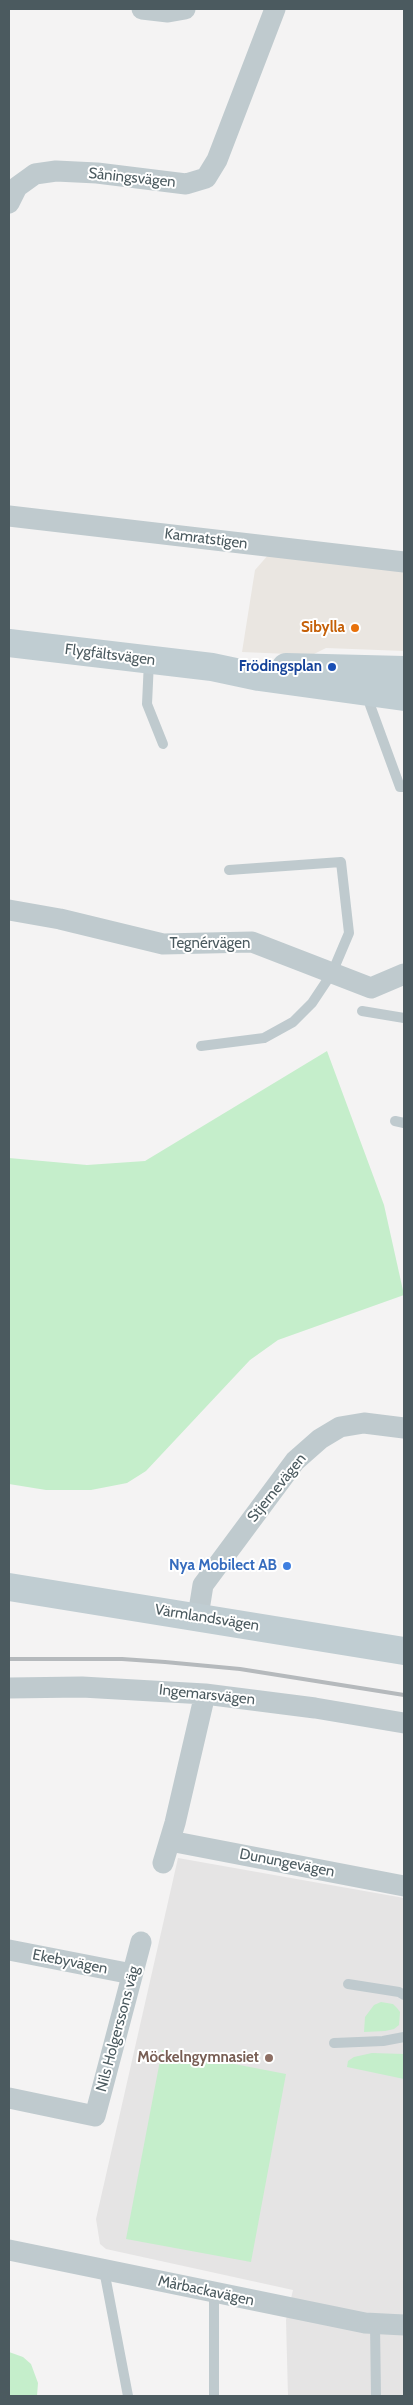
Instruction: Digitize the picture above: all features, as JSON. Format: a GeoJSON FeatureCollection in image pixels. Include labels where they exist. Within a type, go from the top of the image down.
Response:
{"type":"FeatureCollection","features":[{"type":"Feature","properties":{"kind":"street"},"geometry":{"type":"LineString","coordinates":[[142,9],[168,12],[186,9]]}},
{"type":"Feature","properties":{"kind":"street","name":"Såningsvägen"},"geometry":{"type":"LineString","coordinates":[[9,203],[17,187],[35,174],[56,171],[97,173],[186,184],[206,178],[217,160],[275,9]]}},
{"type":"Feature","properties":{"kind":"street","name":"Kamratstigen"},"geometry":{"type":"LineString","coordinates":[[9,516],[404,562]]}},
{"type":"Feature","properties":{"kind":"street","name":"Flygfältsvägen"},"geometry":{"type":"LineString","coordinates":[[9,643],[212,667],[259,677],[404,697]]}},
{"type":"Feature","properties":{"kind":"street","name":"Flygfältsvägen"},"geometry":{"type":"LineString","coordinates":[[212,667],[337,667],[404,670]]}},
{"type":"Feature","properties":{"kind":"street","name":"Tegnérvägen"},"geometry":{"type":"LineString","coordinates":[[9,910],[60,919],[163,944],[252,942],[371,988],[404,974]]}},
{"type":"Feature","properties":{"kind":"street","name":"Stjernevägen"},"geometry":{"type":"LineString","coordinates":[[198,1616],[203,1585],[301,1456],[320,1439],[340,1427],[364,1422],[404,1428]]}},
{"type":"Feature","properties":{"kind":"street","name":"Värmlandsvägen"},"geometry":{"type":"LineString","coordinates":[[9,1587],[198,1616],[404,1651]]}},
{"type":"Feature","properties":{"kind":"street","name":"Ingemarsvägen"},"geometry":{"type":"LineString","coordinates":[[9,1688],[82,1687],[205,1694],[324,1709],[404,1723]]}},
{"type":"Feature","properties":{"kind":"street"},"geometry":{"type":"LineString","coordinates":[[163,1863],[205,1694]]}},
{"type":"Feature","properties":{"kind":"street","name":"Dunungevägen"},"geometry":{"type":"LineString","coordinates":[[170,1841],[404,1886]]}},
{"type":"Feature","properties":{"kind":"street","name":"Nils Holgerssons väg"},"geometry":{"type":"LineString","coordinates":[[9,2098],[96,2116],[141,1942]]}},
{"type":"Feature","properties":{"kind":"street","name":"Ekebyvägen"},"geometry":{"type":"LineString","coordinates":[[9,1950],[132,1974]]}},
{"type":"Feature","properties":{"kind":"street","name":"Mårbackavägen"},"geometry":{"type":"LineString","coordinates":[[9,2250],[375,2324],[404,2325]]}},
{"type":"Feature","properties":{"kind":"lane"},"geometry":{"type":"LineString","coordinates":[[149,660],[147,704],[164,744]]}},
{"type":"Feature","properties":{"kind":"lane"},"geometry":{"type":"LineString","coordinates":[[370,705],[400,787],[404,787]]}},
{"type":"Feature","properties":{"kind":"lane"},"geometry":{"type":"LineString","coordinates":[[200,1046],[264,1038],[299,1017],[332,973],[349,933],[341,862],[228,870]]}},
{"type":"Feature","properties":{"kind":"lane"},"geometry":{"type":"LineString","coordinates":[[362,1010],[404,1018]]}},
{"type":"Feature","properties":{"kind":"lane"},"geometry":{"type":"LineString","coordinates":[[348,1984],[399,1992],[404,1996]]}},
{"type":"Feature","properties":{"kind":"lane"},"geometry":{"type":"LineString","coordinates":[[334,2043],[383,2041],[404,2037]]}},
{"type":"Feature","properties":{"kind":"lane"},"geometry":{"type":"LineString","coordinates":[[104,2270],[128,2396]]}},
{"type":"Feature","properties":{"kind":"lane"},"geometry":{"type":"LineString","coordinates":[[214,2292],[214,2396]]}},
{"type":"Feature","properties":{"kind":"lane"},"geometry":{"type":"LineString","coordinates":[[375,2324],[376,2396]]}},
{"type":"Feature","properties":{"kind":"shaded area"},"geometry":{"type":"Polygon","coordinates":[[[269,554],[404,570],[404,651],[326,648],[312,655],[242,652],[255,570],[269,554]]]}},
{"type":"Feature","properties":{"kind":"shaded area","name":"Möckelngymnasiet"},"geometry":{"type":"Polygon","coordinates":[[[178,1858],[404,1898],[404,2396],[288,2396],[286,2320],[293,2290],[106,2249],[100,2244],[96,2219],[178,1858]]]}},
{"type":"Feature","properties":{"kind":"green space"},"geometry":{"type":"Polygon","coordinates":[[[327,1051],[384,1205],[404,1295],[278,1340],[250,1360],[146,1471],[127,1483],[91,1490],[46,1490],[9,1484],[9,1158],[87,1165],[145,1161],[327,1051]]]}},
{"type":"Feature","properties":{"kind":"green space"},"geometry":{"type":"Polygon","coordinates":[[[381,2002],[393,2004],[397,2008],[400,2012],[399,2025],[394,2029],[385,2031],[364,2032],[365,2017],[374,2005],[381,2002]]]}},
{"type":"Feature","properties":{"kind":"green space"},"geometry":{"type":"Polygon","coordinates":[[[162,2050],[286,2074],[251,2262],[126,2239],[162,2050]]]}},
{"type":"Feature","properties":{"kind":"green space"},"geometry":{"type":"Polygon","coordinates":[[[372,2053],[404,2054],[404,2079],[347,2067],[348,2061],[354,2057],[372,2053]]]}},
{"type":"Feature","properties":{"kind":"green space"},"geometry":{"type":"Polygon","coordinates":[[[9,2352],[23,2357],[31,2364],[38,2383],[37,2396],[9,2396],[9,2352]]]}},
{"type":"Feature","properties":{"kind":"railway"},"geometry":{"type":"LineString","coordinates":[[9,1659],[122,1659],[165,1662],[240,1669],[404,1695]]}},
{"type":"Feature","properties":{"kind":"place","name":"Sibylla"},"geometry":{"type":"Point","coordinates":[355,628]}},
{"type":"Feature","properties":{"kind":"place","name":"Frödingsplan"},"geometry":{"type":"Point","coordinates":[332,667]}},
{"type":"Feature","properties":{"kind":"place","name":"Nya Mobilect AB"},"geometry":{"type":"Point","coordinates":[287,1566]}},
{"type":"Feature","properties":{"kind":"place","name":"Möckelngymnasiet"},"geometry":{"type":"Point","coordinates":[269,2058]}}]}
